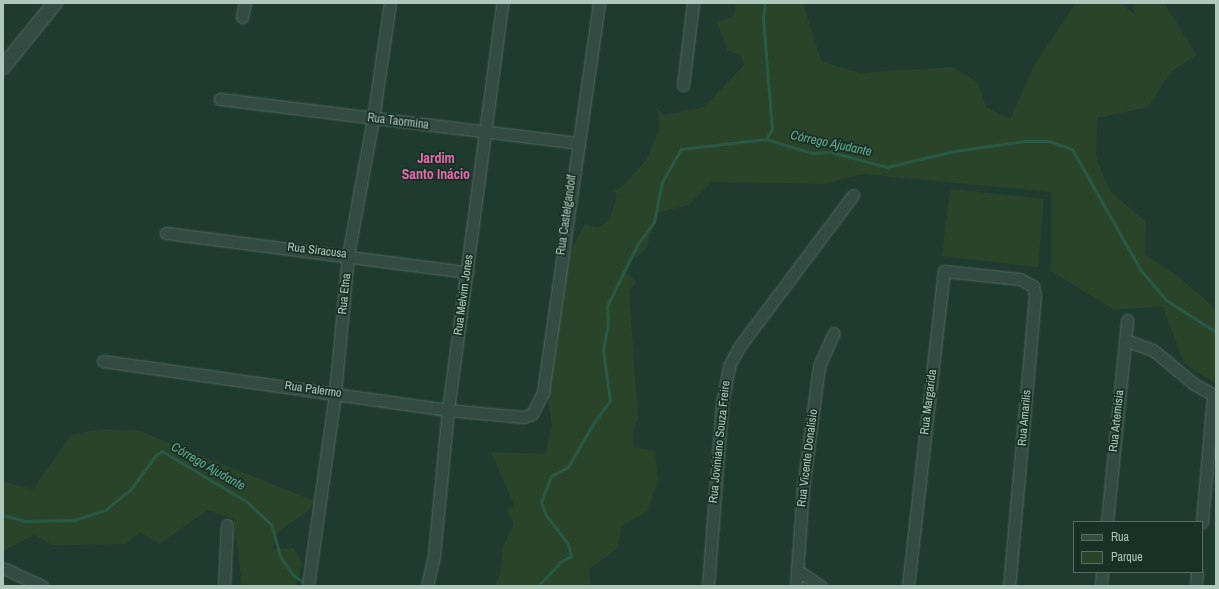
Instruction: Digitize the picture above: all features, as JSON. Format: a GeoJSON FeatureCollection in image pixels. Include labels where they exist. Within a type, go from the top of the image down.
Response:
{"type":"FeatureCollection","features":[{"type":"Feature","properties":{"kind":"street"},"geometry":{"type":"LineString","coordinates":[[3,67],[55,3]]}},
{"type":"Feature","properties":{"kind":"street"},"geometry":{"type":"LineString","coordinates":[[242,17],[246,3]]}},
{"type":"Feature","properties":{"kind":"street","name":"Rua Etna"},"geometry":{"type":"LineString","coordinates":[[309,581],[335,393],[348,255],[373,119],[390,3]]}},
{"type":"Feature","properties":{"kind":"street","name":"Rua Melvim Jones"},"geometry":{"type":"LineString","coordinates":[[427,586],[434,555],[448,410],[468,272],[502,3]]}},
{"type":"Feature","properties":{"kind":"street","name":"Rua Castelgandolf"},"geometry":{"type":"LineString","coordinates":[[523,417],[536,411],[543,392],[599,3]]}},
{"type":"Feature","properties":{"kind":"street"},"geometry":{"type":"LineString","coordinates":[[683,84],[693,3]]}},
{"type":"Feature","properties":{"kind":"street","name":"Rua Taormina"},"geometry":{"type":"LineString","coordinates":[[220,99],[486,133],[578,142]]}},
{"type":"Feature","properties":{"kind":"street","name":"Rua Joviniano Souza Freire"},"geometry":{"type":"LineString","coordinates":[[708,586],[722,409],[729,366],[739,347],[853,195]]}},
{"type":"Feature","properties":{"kind":"street","name":"Rua Siracusa"},"geometry":{"type":"LineString","coordinates":[[166,233],[348,255],[468,272]]}},
{"type":"Feature","properties":{"kind":"street","name":"Rua Margarida"},"geometry":{"type":"LineString","coordinates":[[908,586],[944,271],[998,277]]}},
{"type":"Feature","properties":{"kind":"street","name":"Rua Amarilis"},"geometry":{"type":"LineString","coordinates":[[998,277],[1029,283],[1035,296],[1009,586]]}},
{"type":"Feature","properties":{"kind":"street","name":"Rua Artemisia"},"geometry":{"type":"LineString","coordinates":[[1107,521],[1127,320]]}},
{"type":"Feature","properties":{"kind":"street","name":"Rua Vicente Donalisio"},"geometry":{"type":"LineString","coordinates":[[796,586],[803,488],[820,366],[834,333]]}},
{"type":"Feature","properties":{"kind":"street"},"geometry":{"type":"LineString","coordinates":[[1125,340],[1153,350],[1194,384],[1215,395],[1202,521]]}},
{"type":"Feature","properties":{"kind":"street","name":"Rua Palermo"},"geometry":{"type":"LineString","coordinates":[[103,361],[448,410],[523,417]]}},
{"type":"Feature","properties":{"kind":"street"},"geometry":{"type":"LineString","coordinates":[[224,586],[227,525]]}},
{"type":"Feature","properties":{"kind":"street"},"geometry":{"type":"LineString","coordinates":[[3,568],[42,586]]}},
{"type":"Feature","properties":{"kind":"street"},"geometry":{"type":"LineString","coordinates":[[797,570],[821,586]]}},
{"type":"Feature","properties":{"kind":"street"},"geometry":{"type":"LineString","coordinates":[[1101,586],[1102,573]]}},
{"type":"Feature","properties":{"kind":"street"},"geometry":{"type":"LineString","coordinates":[[1196,586],[1197,573]]}},
{"type":"Feature","properties":{"kind":"green space"},"geometry":{"type":"Polygon","coordinates":[[[736,3],[803,3],[821,61],[859,73],[953,67],[978,83],[986,107],[1010,119],[1035,64],[1076,3],[1120,3],[1135,15],[1132,3],[1164,3],[1197,55],[1172,71],[1148,107],[1097,118],[1096,157],[1110,191],[1146,222],[1145,254],[1180,278],[1216,309],[1216,384],[1184,363],[1163,307],[1113,309],[1051,271],[1051,192],[862,174],[823,184],[712,182],[689,205],[660,212],[645,250],[623,269],[636,282],[629,290],[638,418],[634,427],[633,447],[655,451],[658,480],[648,510],[621,527],[618,548],[589,569],[591,586],[495,586],[500,574],[503,546],[514,524],[507,511],[514,505],[491,452],[545,454],[552,425],[543,366],[556,280],[585,224],[598,228],[610,219],[617,195],[614,191],[623,186],[647,159],[659,130],[659,113],[655,107],[664,115],[704,107],[744,65],[741,55],[727,50],[717,22],[734,16],[736,3]]]}},
{"type":"Feature","properties":{"kind":"green space"},"geometry":{"type":"Polygon","coordinates":[[[950,189],[1044,199],[1038,267],[942,256],[950,189]]]}},
{"type":"Feature","properties":{"kind":"green space"},"geometry":{"type":"Polygon","coordinates":[[[102,429],[140,431],[314,501],[308,511],[279,531],[272,549],[294,548],[302,564],[296,586],[242,585],[234,519],[207,510],[160,544],[140,532],[126,544],[52,545],[34,535],[3,551],[3,482],[33,489],[71,435],[102,429]]]}},
{"type":"Feature","properties":{"kind":"waterway"},"geometry":{"type":"LineString","coordinates":[[765,3],[763,18],[772,129],[766,139]]}},
{"type":"Feature","properties":{"kind":"waterway","name":"Córrego Ajudante"},"geometry":{"type":"LineString","coordinates":[[538,586],[560,562],[571,556],[568,544],[546,515],[541,502],[551,476],[568,467],[594,422],[610,401],[603,350],[608,325],[607,306],[637,245],[654,222],[662,182],[681,149],[766,139],[812,153],[831,152],[887,167],[954,151],[1024,141],[1049,141],[1072,149],[1140,269],[1166,300],[1216,332]]}},
{"type":"Feature","properties":{"kind":"waterway","name":"Córrego Ajudante"},"geometry":{"type":"LineString","coordinates":[[3,515],[25,521],[74,520],[105,510],[130,490],[156,455],[162,451],[246,501],[271,524],[281,558],[294,576],[307,584]]}},
{"type":"Feature","properties":{"kind":"district","name":"Jardim Santo Inácio"},"geometry":{"type":"Point","coordinates":[436,166]}}]}
